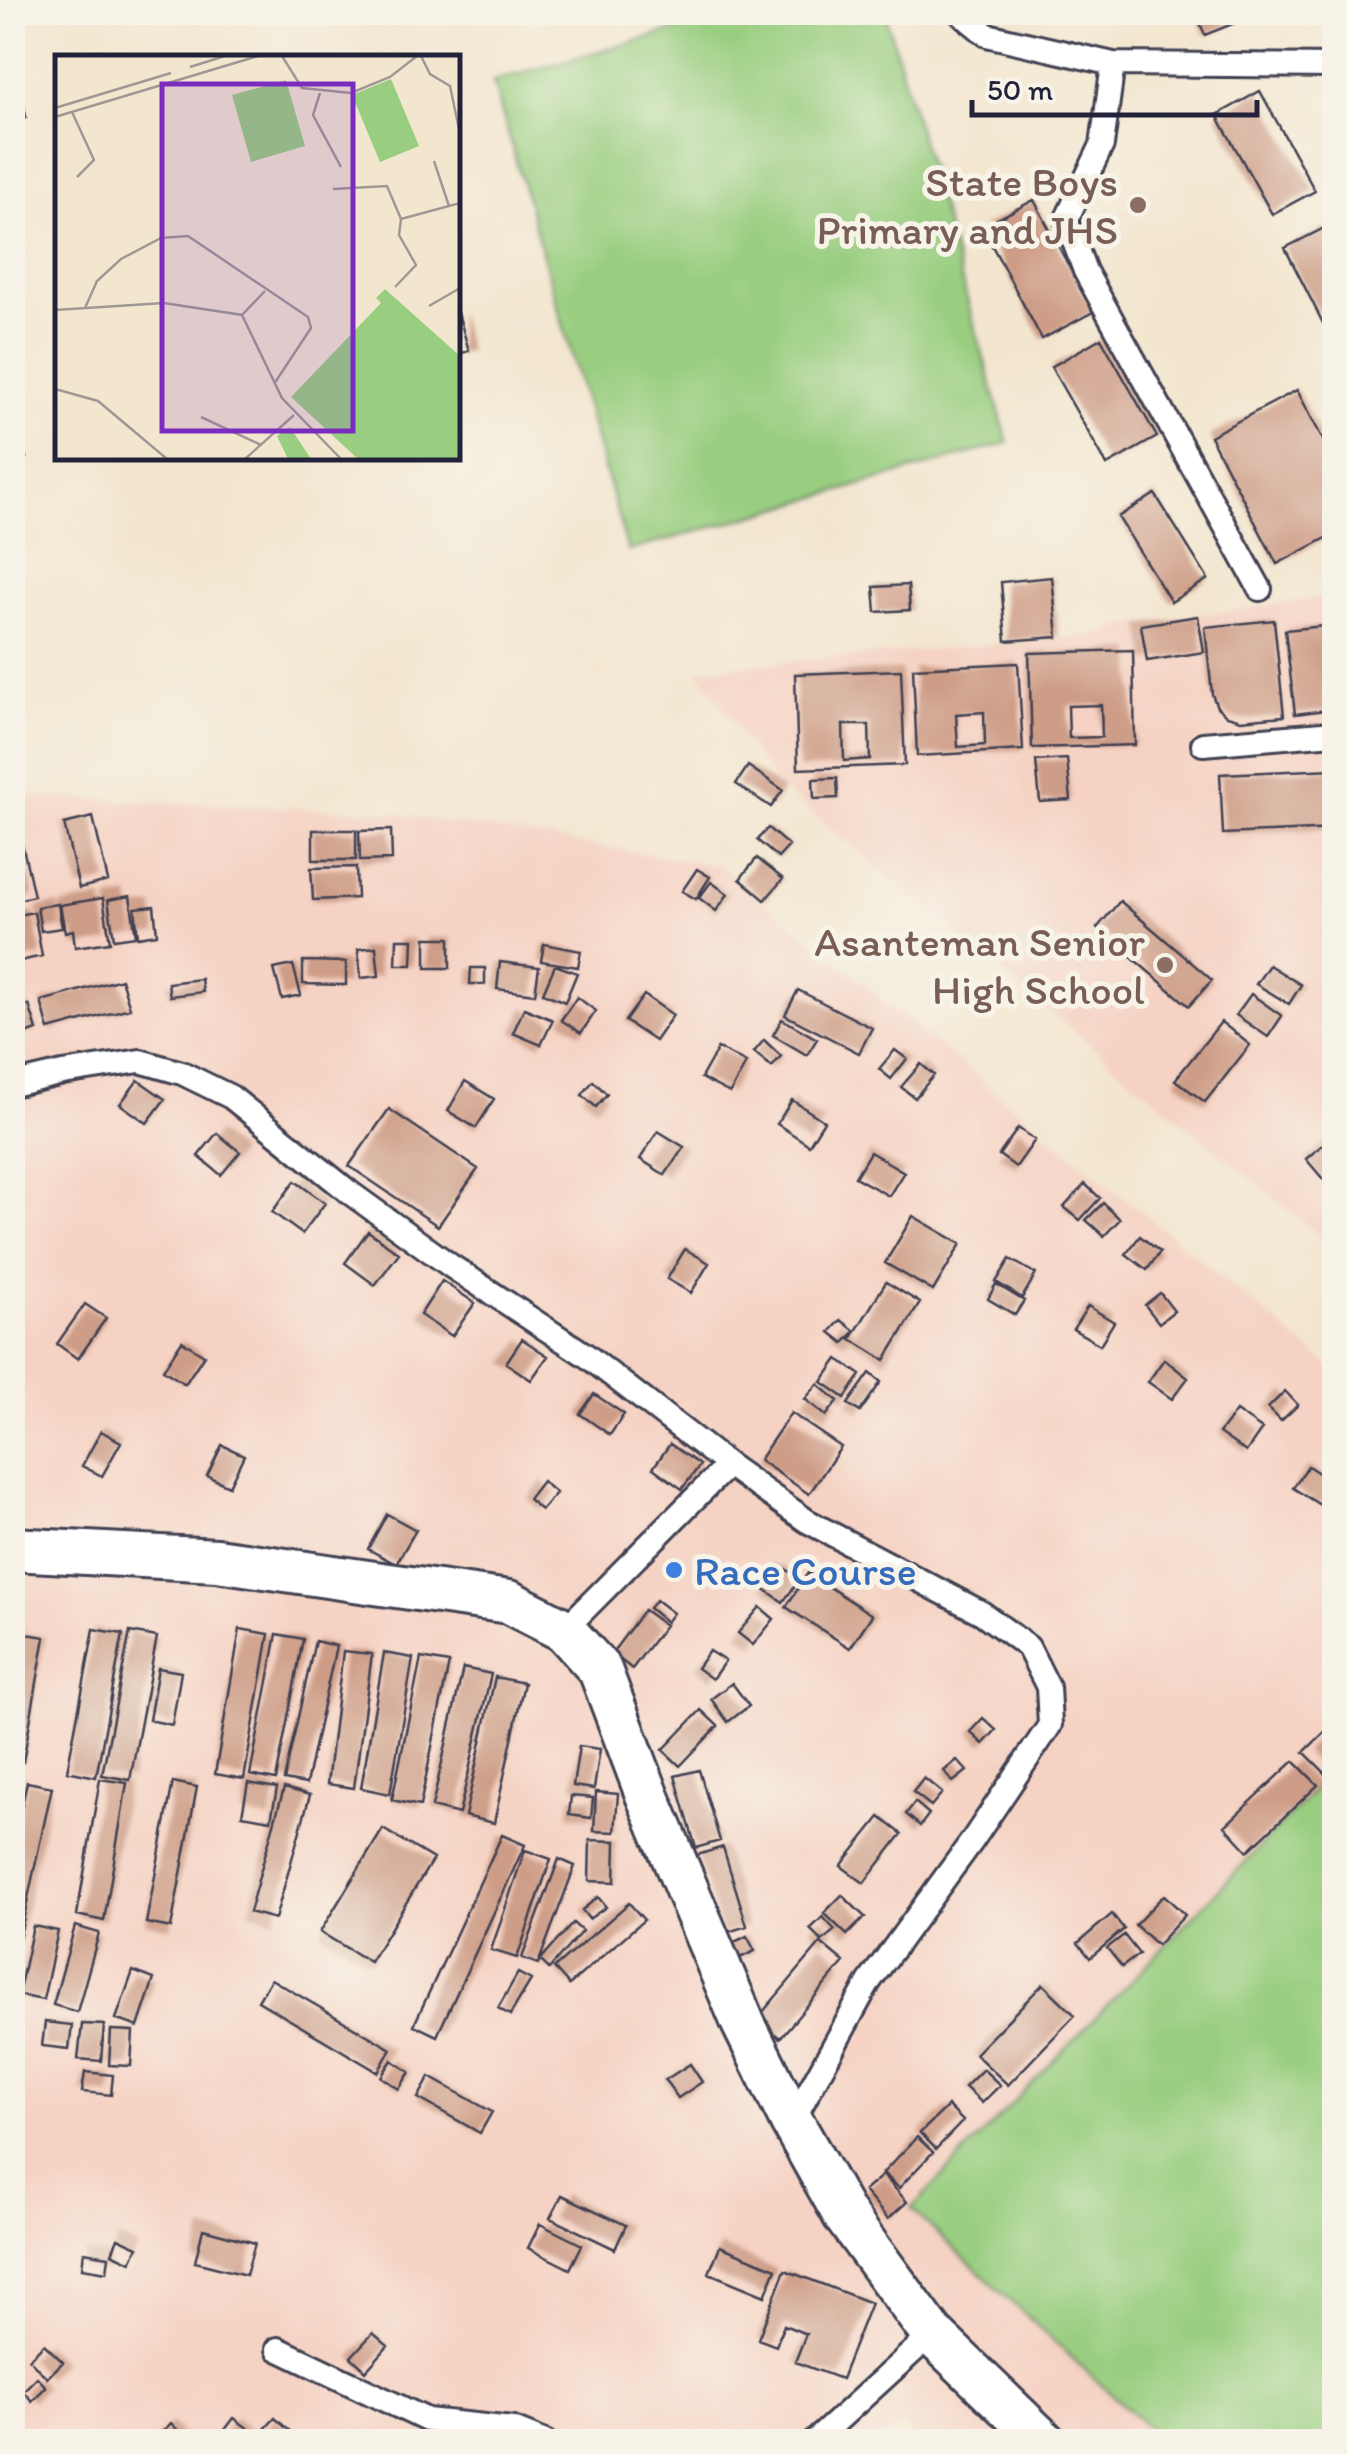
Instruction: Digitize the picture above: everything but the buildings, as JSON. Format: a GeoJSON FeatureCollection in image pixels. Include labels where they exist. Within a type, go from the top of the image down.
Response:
{"type":"FeatureCollection","features":[{"type":"Feature","properties":{"kind":"street"},"geometry":{"type":"LineString","coordinates":[[12,1549],[217,1560],[508,1602],[564,1630],[600,1670],[648,1797],[736,2006],[792,2122],[845,2216],[932,2334],[1044,2442]]}},
{"type":"Feature","properties":{"kind":"lane"},"geometry":{"type":"LineString","coordinates":[[958,12],[987,34],[1113,64],[1334,66]]}},
{"type":"Feature","properties":{"kind":"lane"},"geometry":{"type":"LineString","coordinates":[[1113,64],[1102,144],[1066,220],[1085,271],[1260,589]]}},
{"type":"Feature","properties":{"kind":"lane"},"geometry":{"type":"LineString","coordinates":[[1203,744],[1334,732]]}},
{"type":"Feature","properties":{"kind":"lane"},"geometry":{"type":"LineString","coordinates":[[12,1084],[140,1061],[182,1073],[231,1097],[350,1192],[451,1266],[587,1356],[807,1521],[982,1614],[1028,1647],[1048,1687],[1050,1725],[972,1841],[868,1982],[792,2122]]}},
{"type":"Feature","properties":{"kind":"lane"},"geometry":{"type":"LineString","coordinates":[[564,1630],[728,1465]]}},
{"type":"Feature","properties":{"kind":"lane"},"geometry":{"type":"LineString","coordinates":[[814,2442],[932,2334]]}},
{"type":"Feature","properties":{"kind":"lane"},"geometry":{"type":"LineString","coordinates":[[278,2349],[427,2420],[513,2429],[545,2442]]}},
{"type":"Feature","properties":{"kind":"shaded area","name":"Asanteman Senior High School"},"geometry":{"type":"Polygon","coordinates":[[[1334,596],[1334,1248],[775,782],[697,670],[1101,635],[1128,625],[1334,596]]]}},
{"type":"Feature","properties":{"kind":"shaded area","name":"Race Course"},"geometry":{"type":"Polygon","coordinates":[[[13,796],[378,811],[720,866],[1334,1370],[1334,1770],[911,2209],[1162,2441],[916,2441],[904,2424],[876,2442],[13,2442],[13,796]]]}},
{"type":"Feature","properties":{"kind":"green space"},"geometry":{"type":"Polygon","coordinates":[[[737,13],[885,13],[1008,443],[628,551],[493,81],[737,13]]]}},
{"type":"Feature","properties":{"kind":"green space"},"geometry":{"type":"Polygon","coordinates":[[[1334,1770],[1334,2441],[1162,2441],[911,2209],[1334,1770]]]}},
{"type":"Feature","properties":{"kind":"place","name":"State Boys Primary and JHS"},"geometry":{"type":"Point","coordinates":[1138,205]}},
{"type":"Feature","properties":{"kind":"place","name":"Asanteman Senior High School"},"geometry":{"type":"Point","coordinates":[1165,965]}},
{"type":"Feature","properties":{"kind":"place","name":"Race Course"},"geometry":{"type":"Point","coordinates":[674,1570]}}]}
